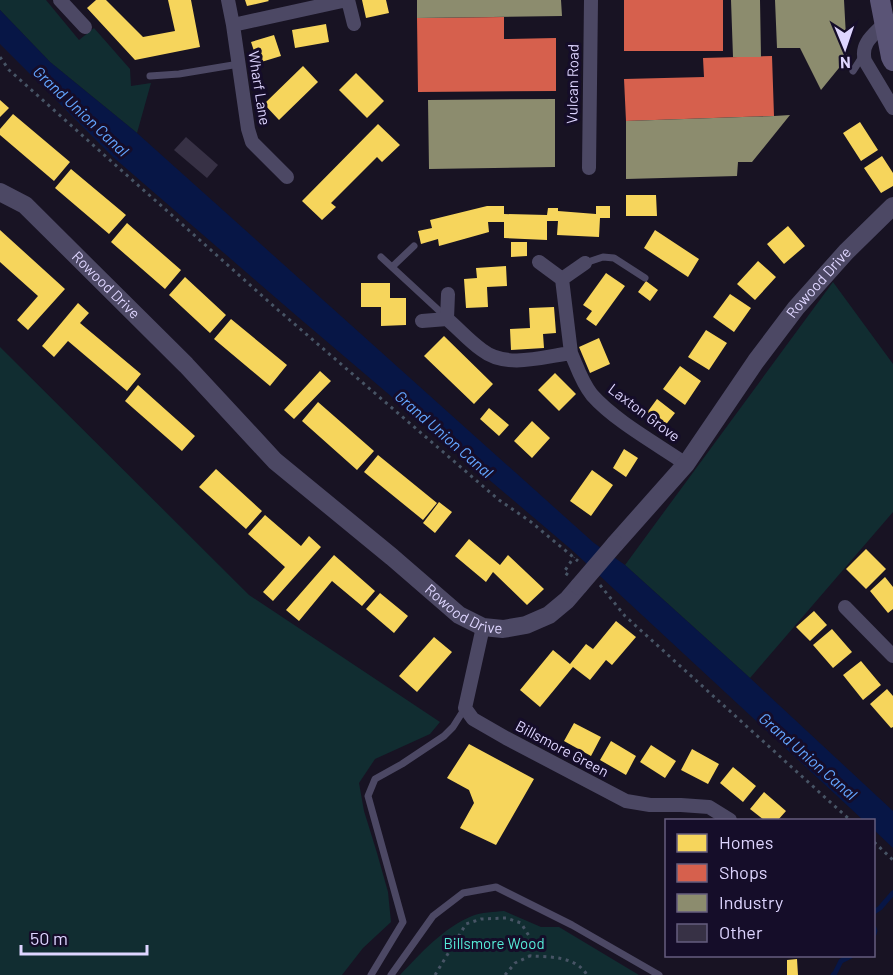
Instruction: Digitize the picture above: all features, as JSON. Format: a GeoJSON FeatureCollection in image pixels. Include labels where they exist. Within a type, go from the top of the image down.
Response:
{"type":"FeatureCollection","features":[{"type":"Feature","properties":{"kind":"main road"},"geometry":{"type":"LineString","coordinates":[[880,0],[893,61]]}},
{"type":"Feature","properties":{"kind":"street","name":"Wharf Lane"},"geometry":{"type":"LineString","coordinates":[[228,0],[252,142],[286,177]]}},
{"type":"Feature","properties":{"kind":"street"},"geometry":{"type":"LineString","coordinates":[[233,25],[348,0],[354,24]]}},
{"type":"Feature","properties":{"kind":"street","name":"Vulcan Road"},"geometry":{"type":"LineString","coordinates":[[589,168],[591,0]]}},
{"type":"Feature","properties":{"kind":"street"},"geometry":{"type":"LineString","coordinates":[[66,2],[85,27]]}},
{"type":"Feature","properties":{"kind":"street"},"geometry":{"type":"LineString","coordinates":[[884,24],[868,40],[863,55],[893,108]]}},
{"type":"Feature","properties":{"kind":"street","name":"Rowood Drive"},"geometry":{"type":"LineString","coordinates":[[0,192],[25,206],[186,365],[275,461],[459,615],[483,627],[503,629],[526,625],[549,615],[587,583],[615,544],[686,464],[756,361],[796,308],[846,252],[893,206]]}},
{"type":"Feature","properties":{"kind":"street"},"geometry":{"type":"LineString","coordinates":[[539,262],[562,279],[585,263]]}},
{"type":"Feature","properties":{"kind":"street","name":"Laxton Grove"},"geometry":{"type":"LineString","coordinates":[[562,279],[571,353],[592,394],[619,419],[686,464]]}},
{"type":"Feature","properties":{"kind":"street"},"geometry":{"type":"LineString","coordinates":[[447,319],[448,294]]}},
{"type":"Feature","properties":{"kind":"street"},"geometry":{"type":"LineString","coordinates":[[422,321],[447,319],[483,351],[500,360],[514,361],[571,353]]}},
{"type":"Feature","properties":{"kind":"street"},"geometry":{"type":"LineString","coordinates":[[845,607],[893,656]]}},
{"type":"Feature","properties":{"kind":"street"},"geometry":{"type":"LineString","coordinates":[[465,708],[483,627]]}},
{"type":"Feature","properties":{"kind":"street","name":"Billsmore Green"},"geometry":{"type":"LineString","coordinates":[[465,708],[473,718],[506,738],[626,801],[650,805],[710,807],[728,819]]}},
{"type":"Feature","properties":{"kind":"lane"},"geometry":{"type":"LineString","coordinates":[[853,71],[863,55]]}},
{"type":"Feature","properties":{"kind":"lane"},"geometry":{"type":"LineString","coordinates":[[150,76],[179,74],[239,64]]}},
{"type":"Feature","properties":{"kind":"lane"},"geometry":{"type":"LineString","coordinates":[[392,267],[414,246]]}},
{"type":"Feature","properties":{"kind":"lane"},"geometry":{"type":"LineString","coordinates":[[381,257],[447,319]]}},
{"type":"Feature","properties":{"kind":"lane"},"geometry":{"type":"LineString","coordinates":[[585,263],[603,257],[614,258],[645,278]]}},
{"type":"Feature","properties":{"kind":"lane"},"geometry":{"type":"LineString","coordinates":[[371,975],[403,922],[368,796],[375,779],[444,736],[453,727],[465,708]]}},
{"type":"Feature","properties":{"kind":"lane"},"geometry":{"type":"LineString","coordinates":[[391,975],[433,916],[463,893],[496,887],[572,925],[659,975]]}},
{"type":"Feature","properties":{"kind":"path"},"geometry":{"type":"LineString","coordinates":[[0,57],[9,70],[278,309],[499,500],[531,522],[581,565]]}},
{"type":"Feature","properties":{"kind":"path"},"geometry":{"type":"LineString","coordinates":[[587,583],[849,819]]}},
{"type":"Feature","properties":{"kind":"path"},"geometry":{"type":"LineString","coordinates":[[875,844],[893,860]]}},
{"type":"Feature","properties":{"kind":"path"},"geometry":{"type":"LineString","coordinates":[[435,975],[466,924],[481,919],[506,918],[520,923],[529,936],[530,956]]}},
{"type":"Feature","properties":{"kind":"path"},"geometry":{"type":"LineString","coordinates":[[505,975],[515,963],[530,956],[576,962],[587,975]]}},
{"type":"Feature","properties":{"kind":"green space"},"geometry":{"type":"Polygon","coordinates":[[[0,0],[46,0],[79,40],[94,28],[130,69],[131,86],[151,83],[137,133],[50,62],[0,10],[0,0]]]}},
{"type":"Feature","properties":{"kind":"green space"},"geometry":{"type":"Polygon","coordinates":[[[833,282],[893,364],[893,512],[750,678],[625,565],[833,282]]]}},
{"type":"Feature","properties":{"kind":"green space"},"geometry":{"type":"Polygon","coordinates":[[[0,347],[249,595],[440,722],[430,734],[375,759],[359,783],[364,811],[388,892],[391,922],[363,948],[342,975],[0,975],[0,347]]]}},
{"type":"Feature","properties":{"kind":"green space","name":"Billsmore Wood"},"geometry":{"type":"Polygon","coordinates":[[[504,911],[541,927],[559,927],[639,975],[400,975],[451,927],[476,915],[504,911]]]}},
{"type":"Feature","properties":{"kind":"water","name":"Grand Union Canal"},"geometry":{"type":"Polygon","coordinates":[[[0,10],[50,62],[137,133],[594,543],[625,565],[893,811],[893,848],[875,831],[875,819],[862,819],[573,551],[113,157],[0,44],[0,10]]]}},
{"type":"Feature","properties":{"kind":"building: Homes"},"geometry":{"type":"Polygon","coordinates":[[[96,0],[106,0],[143,37],[175,31],[168,0],[191,0],[200,47],[135,60],[87,8],[96,0]]]}},
{"type":"Feature","properties":{"kind":"building: Homes"},"geometry":{"type":"Polygon","coordinates":[[[245,0],[268,0],[269,1],[247,6],[245,0]]]}},
{"type":"Feature","properties":{"kind":"building: Homes"},"geometry":{"type":"Polygon","coordinates":[[[362,0],[386,0],[389,13],[366,18],[362,0]]]}},
{"type":"Feature","properties":{"kind":"building: Homes"},"geometry":{"type":"Polygon","coordinates":[[[326,24],[329,42],[295,48],[292,30],[326,24]]]}},
{"type":"Feature","properties":{"kind":"building: Homes"},"geometry":{"type":"Polygon","coordinates":[[[274,35],[281,56],[258,63],[251,42],[274,35]]]}},
{"type":"Feature","properties":{"kind":"building: Homes"},"geometry":{"type":"Polygon","coordinates":[[[303,66],[318,82],[279,120],[264,104],[303,66]]]}},
{"type":"Feature","properties":{"kind":"building: Homes"},"geometry":{"type":"Polygon","coordinates":[[[356,73],[384,101],[367,118],[339,90],[356,73]]]}},
{"type":"Feature","properties":{"kind":"building: Homes"},"geometry":{"type":"Polygon","coordinates":[[[0,100],[9,108],[0,117],[0,100]]]}},
{"type":"Feature","properties":{"kind":"building: Homes"},"geometry":{"type":"Polygon","coordinates":[[[13,114],[70,162],[54,181],[0,135],[0,129],[13,114]]]}},
{"type":"Feature","properties":{"kind":"building: Homes"},"geometry":{"type":"Polygon","coordinates":[[[860,122],[878,150],[861,161],[843,133],[860,122]]]}},
{"type":"Feature","properties":{"kind":"building: Homes"},"geometry":{"type":"Polygon","coordinates":[[[378,124],[400,145],[382,162],[377,157],[331,203],[336,207],[322,220],[302,201],[378,124]]]}},
{"type":"Feature","properties":{"kind":"building: Homes"},"geometry":{"type":"Polygon","coordinates":[[[882,156],[893,173],[893,186],[881,193],[864,168],[882,156]]]}},
{"type":"Feature","properties":{"kind":"building: Homes"},"geometry":{"type":"Polygon","coordinates":[[[71,169],[126,215],[109,234],[55,188],[71,169]]]}},
{"type":"Feature","properties":{"kind":"building: Homes"},"geometry":{"type":"Polygon","coordinates":[[[626,195],[656,195],[657,216],[626,216],[626,195]]]}},
{"type":"Feature","properties":{"kind":"building: Homes"},"geometry":{"type":"Polygon","coordinates":[[[487,206],[504,206],[504,214],[547,215],[548,208],[596,214],[596,206],[610,206],[610,218],[600,218],[599,237],[557,235],[558,221],[547,221],[547,240],[504,238],[504,222],[488,222],[489,232],[439,246],[438,239],[421,244],[418,231],[432,228],[430,220],[487,206]]]}},
{"type":"Feature","properties":{"kind":"building: Homes"},"geometry":{"type":"Polygon","coordinates":[[[127,223],[181,270],[165,289],[111,242],[127,223]]]}},
{"type":"Feature","properties":{"kind":"building: Homes"},"geometry":{"type":"Polygon","coordinates":[[[788,226],[805,246],[784,264],[767,244],[788,226]]]}},
{"type":"Feature","properties":{"kind":"building: Homes"},"geometry":{"type":"Polygon","coordinates":[[[0,230],[65,289],[28,330],[17,320],[38,296],[0,262],[0,230]]]}},
{"type":"Feature","properties":{"kind":"building: Homes"},"geometry":{"type":"Polygon","coordinates":[[[655,230],[699,259],[688,277],[644,248],[655,230]]]}},
{"type":"Feature","properties":{"kind":"building: Homes"},"geometry":{"type":"Polygon","coordinates":[[[511,242],[527,242],[527,256],[511,257],[511,242]]]}},
{"type":"Feature","properties":{"kind":"building: Homes"},"geometry":{"type":"Polygon","coordinates":[[[758,261],[776,277],[755,300],[737,284],[758,261]]]}},
{"type":"Feature","properties":{"kind":"building: Homes"},"geometry":{"type":"Polygon","coordinates":[[[506,266],[507,286],[487,287],[488,307],[466,308],[464,279],[477,278],[476,268],[506,266]]]}},
{"type":"Feature","properties":{"kind":"building: Homes"},"geometry":{"type":"Polygon","coordinates":[[[606,273],[625,286],[596,326],[586,319],[592,311],[583,305],[606,273]]]}},
{"type":"Feature","properties":{"kind":"building: Homes"},"geometry":{"type":"Polygon","coordinates":[[[185,277],[226,315],[210,333],[169,295],[185,277]]]}},
{"type":"Feature","properties":{"kind":"building: Homes"},"geometry":{"type":"Polygon","coordinates":[[[646,281],[658,290],[650,301],[638,292],[646,281]]]}},
{"type":"Feature","properties":{"kind":"building: Homes"},"geometry":{"type":"Polygon","coordinates":[[[361,283],[390,283],[390,298],[406,298],[406,325],[381,326],[381,307],[361,307],[361,283]]]}},
{"type":"Feature","properties":{"kind":"building: Homes"},"geometry":{"type":"Polygon","coordinates":[[[730,294],[751,308],[734,332],[713,317],[730,294]]]}},
{"type":"Feature","properties":{"kind":"building: Homes"},"geometry":{"type":"Polygon","coordinates":[[[78,303],[89,313],[80,323],[141,374],[127,391],[68,341],[54,357],[42,346],[78,303]]]}},
{"type":"Feature","properties":{"kind":"building: Homes"},"geometry":{"type":"Polygon","coordinates":[[[554,307],[556,333],[543,334],[544,348],[511,350],[510,329],[530,328],[529,308],[554,307]]]}},
{"type":"Feature","properties":{"kind":"building: Homes"},"geometry":{"type":"Polygon","coordinates":[[[231,319],[287,365],[270,386],[214,339],[231,319]]]}},
{"type":"Feature","properties":{"kind":"building: Homes"},"geometry":{"type":"Polygon","coordinates":[[[706,330],[727,343],[709,370],[688,357],[706,330]]]}},
{"type":"Feature","properties":{"kind":"building: Homes"},"geometry":{"type":"Polygon","coordinates":[[[444,336],[493,384],[474,404],[424,356],[444,336]]]}},
{"type":"Feature","properties":{"kind":"building: Homes"},"geometry":{"type":"Polygon","coordinates":[[[599,338],[610,364],[590,373],[579,347],[599,338]]]}},
{"type":"Feature","properties":{"kind":"building: Homes"},"geometry":{"type":"Polygon","coordinates":[[[680,366],[701,381],[685,405],[663,389],[680,366]]]}},
{"type":"Feature","properties":{"kind":"building: Homes"},"geometry":{"type":"Polygon","coordinates":[[[320,371],[331,381],[294,419],[284,410],[320,371]]]}},
{"type":"Feature","properties":{"kind":"building: Homes"},"geometry":{"type":"Polygon","coordinates":[[[555,373],[576,394],[559,411],[538,390],[555,373]]]}},
{"type":"Feature","properties":{"kind":"building: Homes"},"geometry":{"type":"Polygon","coordinates":[[[138,385],[195,436],[182,451],[125,401],[138,385]]]}},
{"type":"Feature","properties":{"kind":"building: Homes"},"geometry":{"type":"Polygon","coordinates":[[[657,399],[675,413],[664,427],[646,414],[657,399]]]}},
{"type":"Feature","properties":{"kind":"building: Homes"},"geometry":{"type":"Polygon","coordinates":[[[318,402],[374,451],[357,470],[302,421],[318,402]]]}},
{"type":"Feature","properties":{"kind":"building: Homes"},"geometry":{"type":"Polygon","coordinates":[[[489,408],[509,425],[499,436],[480,419],[489,408]]]}},
{"type":"Feature","properties":{"kind":"building: Homes"},"geometry":{"type":"Polygon","coordinates":[[[532,421],[550,438],[532,458],[514,441],[532,421]]]}},
{"type":"Feature","properties":{"kind":"building: Homes"},"geometry":{"type":"Polygon","coordinates":[[[624,449],[638,458],[626,477],[613,468],[624,449]]]}},
{"type":"Feature","properties":{"kind":"building: Homes"},"geometry":{"type":"Polygon","coordinates":[[[378,455],[437,503],[423,520],[364,472],[378,455]]]}},
{"type":"Feature","properties":{"kind":"building: Homes"},"geometry":{"type":"Polygon","coordinates":[[[216,469],[262,511],[246,529],[199,487],[216,469]]]}},
{"type":"Feature","properties":{"kind":"building: Homes"},"geometry":{"type":"Polygon","coordinates":[[[592,470],[613,485],[591,516],[570,501],[592,470]]]}},
{"type":"Feature","properties":{"kind":"building: Homes"},"geometry":{"type":"Polygon","coordinates":[[[439,502],[452,512],[435,533],[423,523],[439,502]]]}},
{"type":"Feature","properties":{"kind":"building: Homes"},"geometry":{"type":"Polygon","coordinates":[[[265,515],[301,546],[309,536],[321,547],[273,601],[263,592],[285,567],[248,534],[265,515]]]}},
{"type":"Feature","properties":{"kind":"building: Homes"},"geometry":{"type":"Polygon","coordinates":[[[469,539],[500,565],[508,555],[544,589],[527,605],[493,572],[486,582],[455,556],[469,539]]]}},
{"type":"Feature","properties":{"kind":"building: Homes"},"geometry":{"type":"Polygon","coordinates":[[[866,549],[886,569],[866,589],[846,569],[866,549]]]}},
{"type":"Feature","properties":{"kind":"building: Homes"},"geometry":{"type":"Polygon","coordinates":[[[334,555],[375,591],[362,606],[332,581],[299,621],[286,610],[334,555]]]}},
{"type":"Feature","properties":{"kind":"building: Homes"},"geometry":{"type":"Polygon","coordinates":[[[885,577],[893,587],[893,609],[888,613],[870,591],[885,577]]]}},
{"type":"Feature","properties":{"kind":"building: Homes"},"geometry":{"type":"Polygon","coordinates":[[[380,593],[408,616],[394,633],[366,609],[380,593]]]}},
{"type":"Feature","properties":{"kind":"building: Homes"},"geometry":{"type":"Polygon","coordinates":[[[814,611],[827,625],[810,641],[796,627],[814,611]]]}},
{"type":"Feature","properties":{"kind":"building: Homes"},"geometry":{"type":"Polygon","coordinates":[[[616,621],[636,637],[612,665],[606,660],[590,680],[573,667],[540,707],[520,690],[553,650],[570,664],[586,644],[593,649],[616,621]]]}},
{"type":"Feature","properties":{"kind":"building: Homes"},"geometry":{"type":"Polygon","coordinates":[[[832,629],[852,652],[833,668],[813,645],[832,629]]]}},
{"type":"Feature","properties":{"kind":"building: Homes"},"geometry":{"type":"Polygon","coordinates":[[[434,637],[452,652],[417,692],[399,676],[434,637]]]}},
{"type":"Feature","properties":{"kind":"building: Homes"},"geometry":{"type":"Polygon","coordinates":[[[861,661],[881,685],[863,700],[843,675],[861,661]]]}},
{"type":"Feature","properties":{"kind":"building: Homes"},"geometry":{"type":"Polygon","coordinates":[[[887,689],[893,696],[893,727],[891,728],[870,704],[887,689]]]}},
{"type":"Feature","properties":{"kind":"building: Homes"},"geometry":{"type":"Polygon","coordinates":[[[574,723],[601,737],[591,756],[564,741],[574,723]]]}},
{"type":"Feature","properties":{"kind":"building: Homes"},"geometry":{"type":"Polygon","coordinates":[[[611,741],[636,756],[626,775],[600,760],[611,741]]]}},
{"type":"Feature","properties":{"kind":"building: Homes"},"geometry":{"type":"Polygon","coordinates":[[[469,744],[534,779],[496,845],[460,828],[474,803],[469,790],[447,778],[469,744]]]}},
{"type":"Feature","properties":{"kind":"building: Homes"},"geometry":{"type":"Polygon","coordinates":[[[651,745],[676,761],[665,778],[640,762],[651,745]]]}},
{"type":"Feature","properties":{"kind":"building: Homes"},"geometry":{"type":"Polygon","coordinates":[[[692,749],[719,764],[708,784],[681,770],[692,749]]]}},
{"type":"Feature","properties":{"kind":"building: Homes"},"geometry":{"type":"Polygon","coordinates":[[[733,767],[756,786],[743,802],[720,783],[733,767]]]}},
{"type":"Feature","properties":{"kind":"building: Homes"},"geometry":{"type":"Polygon","coordinates":[[[764,792],[786,811],[779,819],[763,819],[750,809],[764,792]]]}},
{"type":"Feature","properties":{"kind":"building: Homes"},"geometry":{"type":"Polygon","coordinates":[[[797,959],[798,975],[787,975],[787,960],[797,959]]]}},
{"type":"Feature","properties":{"kind":"building: Shops"},"geometry":{"type":"Polygon","coordinates":[[[624,0],[723,0],[723,51],[624,51],[624,0]]]}},
{"type":"Feature","properties":{"kind":"building: Shops"},"geometry":{"type":"Polygon","coordinates":[[[504,17],[504,39],[556,38],[556,91],[418,92],[417,18],[504,17]]]}},
{"type":"Feature","properties":{"kind":"building: Shops"},"geometry":{"type":"Polygon","coordinates":[[[772,56],[774,116],[626,121],[624,79],[704,77],[703,58],[772,56]]]}},
{"type":"Feature","properties":{"kind":"building: Industry"},"geometry":{"type":"Polygon","coordinates":[[[417,0],[561,0],[562,16],[417,18],[417,0]]]}},
{"type":"Feature","properties":{"kind":"building: Industry"},"geometry":{"type":"Polygon","coordinates":[[[731,0],[760,0],[761,57],[733,57],[731,0]]]}},
{"type":"Feature","properties":{"kind":"building: Industry"},"geometry":{"type":"Polygon","coordinates":[[[775,0],[844,0],[847,55],[821,90],[800,48],[777,48],[775,0]]]}},
{"type":"Feature","properties":{"kind":"building: Industry"},"geometry":{"type":"Polygon","coordinates":[[[555,99],[555,167],[429,169],[428,100],[555,99]]]}},
{"type":"Feature","properties":{"kind":"building: Industry"},"geometry":{"type":"Polygon","coordinates":[[[790,115],[752,162],[738,162],[737,176],[626,179],[626,121],[790,115]]]}},
{"type":"Feature","properties":{"kind":"building: Other"},"geometry":{"type":"Polygon","coordinates":[[[186,137],[218,165],[207,178],[174,150],[186,137]]]}},
{"type":"Feature","properties":{"kind":"waterway"},"geometry":{"type":"LineString","coordinates":[[875,911],[893,893]]}},
{"type":"Feature","properties":{"kind":"waterway"},"geometry":{"type":"LineString","coordinates":[[833,975],[841,961],[849,957]]}}]}
